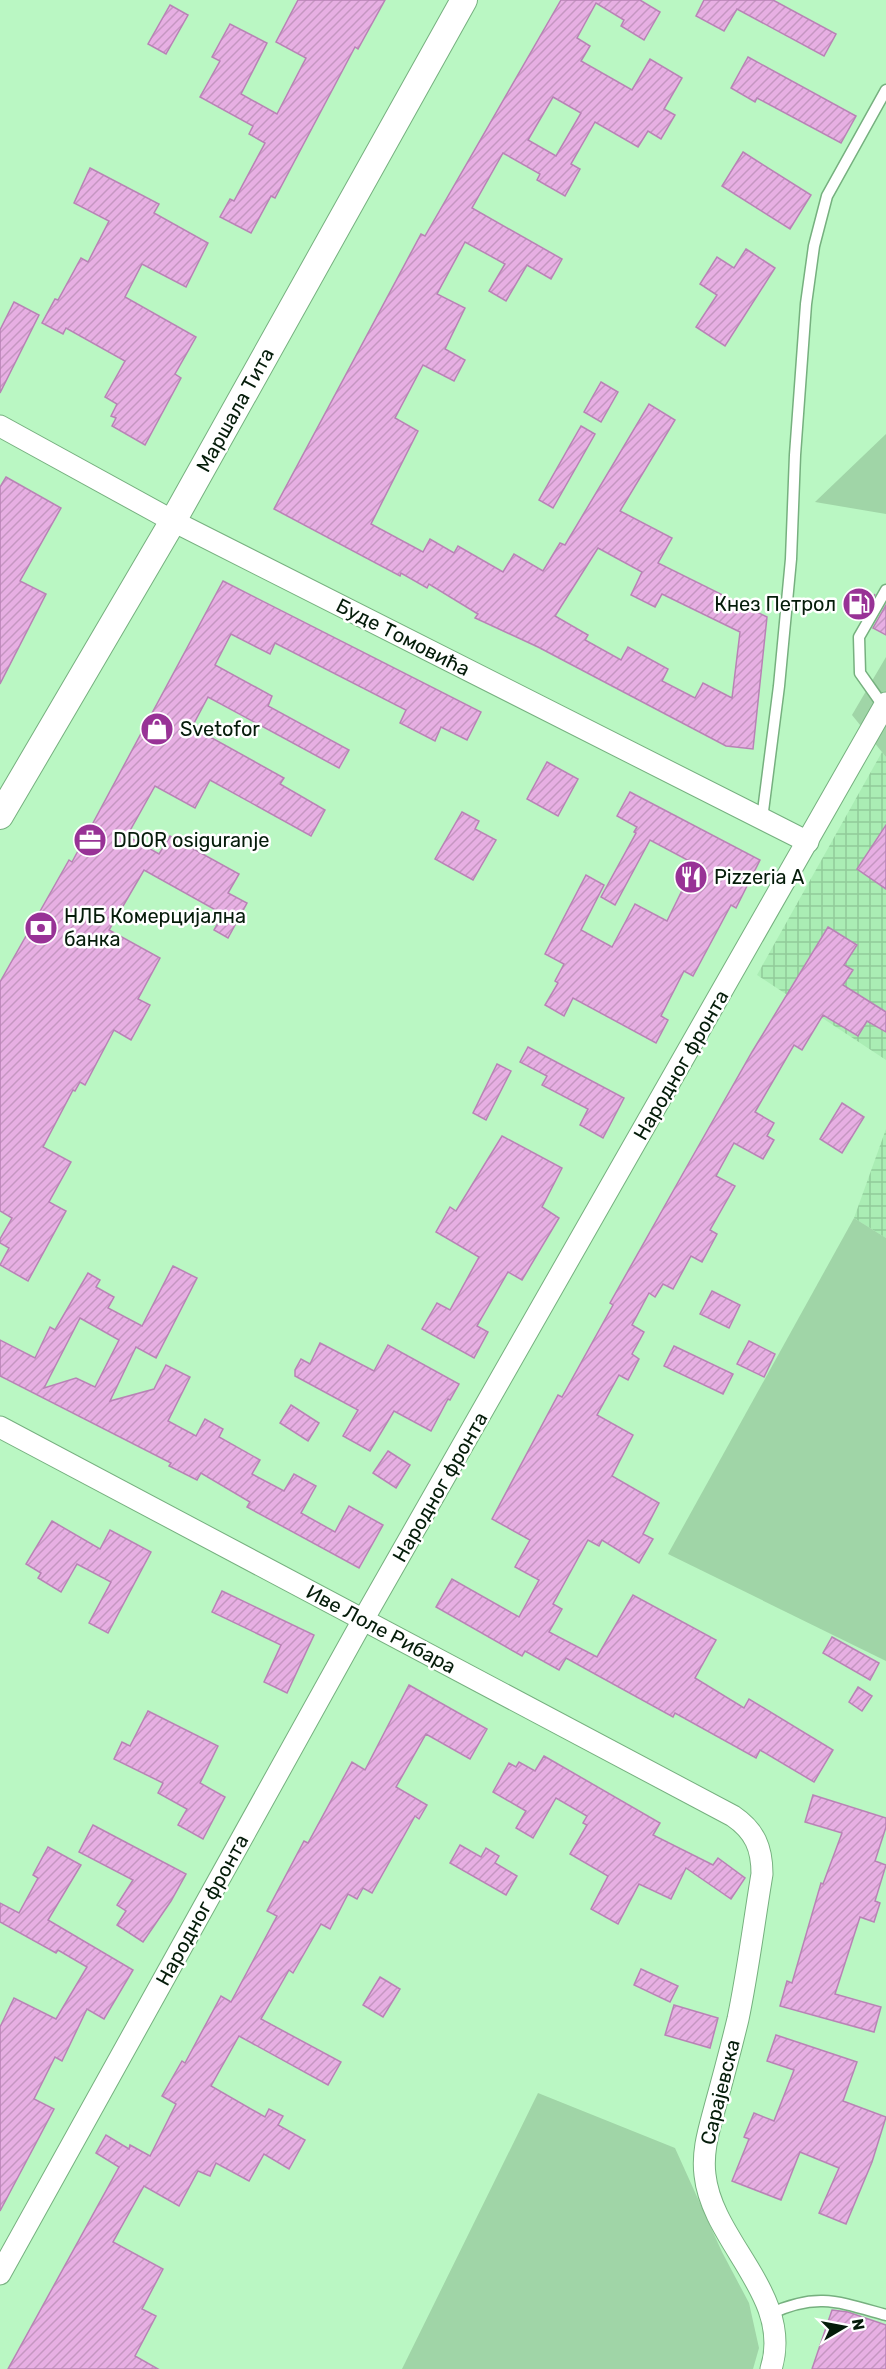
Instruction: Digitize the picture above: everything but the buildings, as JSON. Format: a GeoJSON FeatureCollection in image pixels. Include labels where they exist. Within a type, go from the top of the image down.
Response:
{"type":"FeatureCollection","features":[{"type":"Feature","properties":{"kind":"street","name":"Маршала Тита"},"geometry":{"type":"LineString","coordinates":[[0,816],[173,521],[464,0]]}},
{"type":"Feature","properties":{"kind":"street","name":"Буде Томовића"},"geometry":{"type":"LineString","coordinates":[[0,426],[173,521],[808,842]]}},
{"type":"Feature","properties":{"kind":"street","name":"Народног фронта"},"geometry":{"type":"LineString","coordinates":[[0,2274],[363,1620],[885,705]]}},
{"type":"Feature","properties":{"kind":"street","name":"Иве Лоле Рибара"},"geometry":{"type":"LineString","coordinates":[[0,1427],[733,1816],[747,1826],[756,1839]]}},
{"type":"Feature","properties":{"kind":"street","name":"Сарајевска"},"geometry":{"type":"LineString","coordinates":[[756,1839],[762,1857],[762,1874],[738,2016],[705,2147],[704,2160],[708,2192],[716,2212],[770,2314],[775,2349],[771,2369]]}},
{"type":"Feature","properties":{"kind":"lane"},"geometry":{"type":"LineString","coordinates":[[762,819],[779,686],[791,559],[795,455],[806,304],[814,246],[827,196],[886,90]]}},
{"type":"Feature","properties":{"kind":"lane"},"geometry":{"type":"LineString","coordinates":[[885,705],[860,673],[859,637],[886,590]]}},
{"type":"Feature","properties":{"kind":"lane"},"geometry":{"type":"LineString","coordinates":[[770,2314],[785,2307],[817,2300],[833,2300],[886,2315]]}},
{"type":"Feature","properties":{"kind":"shaded area"},"geometry":{"type":"Polygon","coordinates":[[[886,434],[886,514],[815,502],[886,434]]]}},
{"type":"Feature","properties":{"kind":"shaded area"},"geometry":{"type":"Polygon","coordinates":[[[886,657],[886,757],[852,715],[886,657]]]}},
{"type":"Feature","properties":{"kind":"shaded area"},"geometry":{"type":"Polygon","coordinates":[[[882,752],[886,757],[886,1060],[757,975],[882,752]]]}},
{"type":"Feature","properties":{"kind":"shaded area"},"geometry":{"type":"Polygon","coordinates":[[[886,1129],[886,1238],[854,1218],[886,1129]]]}},
{"type":"Feature","properties":{"kind":"shaded area"},"geometry":{"type":"Polygon","coordinates":[[[854,1218],[886,1238],[886,1661],[668,1554],[854,1218]]]}},
{"type":"Feature","properties":{"kind":"shaded area"},"geometry":{"type":"Polygon","coordinates":[[[538,2093],[675,2148],[722,2252],[749,2303],[759,2348],[753,2369],[402,2369],[538,2093]]]}},
{"type":"Feature","properties":{"kind":"place","name":"Кнез Петрол"},"geometry":{"type":"Point","coordinates":[859,604]}},
{"type":"Feature","properties":{"kind":"place","name":"Svetofor"},"geometry":{"type":"Point","coordinates":[157,729]}},
{"type":"Feature","properties":{"kind":"place","name":"DDOR osiguranje"},"geometry":{"type":"Point","coordinates":[90,840]}},
{"type":"Feature","properties":{"kind":"place","name":"Pizzeria A"},"geometry":{"type":"Point","coordinates":[691,877]}},
{"type":"Feature","properties":{"kind":"place","name":"НЛБ Комерцијална банка"},"geometry":{"type":"Point","coordinates":[41,928]}}]}
